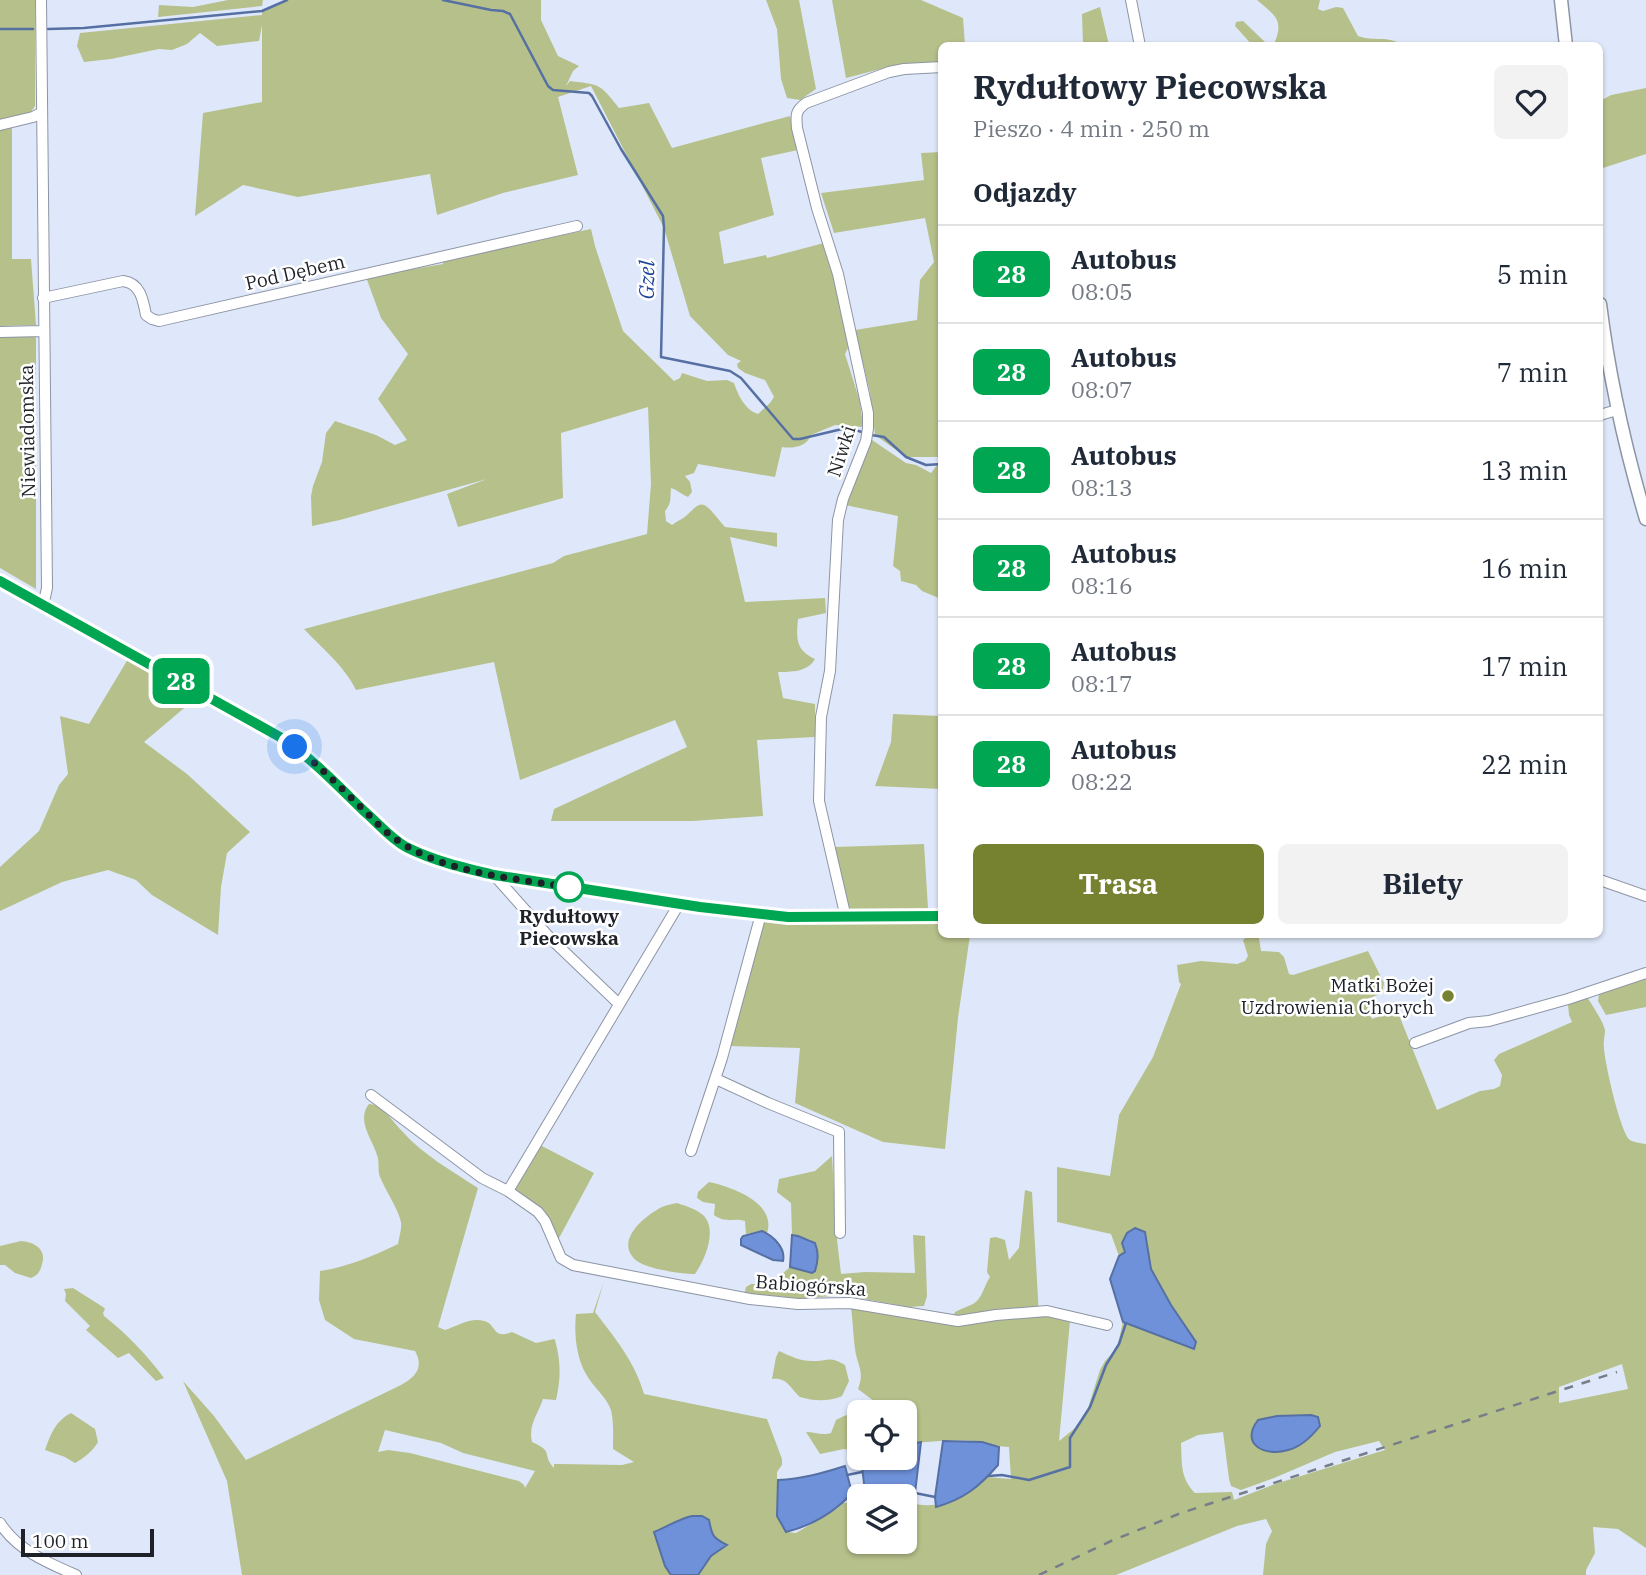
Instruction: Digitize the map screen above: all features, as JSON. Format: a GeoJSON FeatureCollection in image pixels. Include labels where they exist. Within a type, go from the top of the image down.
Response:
{"type":"FeatureCollection","features":[{"type":"Feature","properties":{"kind":"main road"},"geometry":{"type":"LineString","coordinates":[[1560,0],[1565,42]]}},
{"type":"Feature","properties":{"kind":"main road"},"geometry":{"type":"LineString","coordinates":[[1603,328],[1629,464],[1646,519]]}},
{"type":"Feature","properties":{"kind":"street"},"geometry":{"type":"LineString","coordinates":[[0,125],[41,113],[41,0]]}},
{"type":"Feature","properties":{"kind":"street"},"geometry":{"type":"LineString","coordinates":[[1131,0],[1139,42]]}},
{"type":"Feature","properties":{"kind":"street","name":"Niwki"},"geometry":{"type":"LineString","coordinates":[[846,918],[819,801],[821,717],[830,671],[838,520],[869,428],[848,316],[817,208],[796,116],[798,108],[806,103],[874,76],[904,69],[938,67]]}},
{"type":"Feature","properties":{"kind":"street","name":"Niewiadomska"},"geometry":{"type":"LineString","coordinates":[[41,113],[47,588],[42,604]]}},
{"type":"Feature","properties":{"kind":"street","name":"Pod Dębem"},"geometry":{"type":"LineString","coordinates":[[43,298],[123,281],[132,282],[144,302],[146,315],[159,321],[578,226]]}},
{"type":"Feature","properties":{"kind":"street"},"geometry":{"type":"LineString","coordinates":[[0,332],[44,331]]}},
{"type":"Feature","properties":{"kind":"street"},"geometry":{"type":"LineString","coordinates":[[1603,414],[1617,410]]}},
{"type":"Feature","properties":{"kind":"street"},"geometry":{"type":"LineString","coordinates":[[0,581],[280,737],[314,763],[390,836],[434,859],[494,875],[761,914],[846,918],[938,916]]}},
{"type":"Feature","properties":{"kind":"street"},"geometry":{"type":"LineString","coordinates":[[494,875],[550,937],[619,1004]]}},
{"type":"Feature","properties":{"kind":"street"},"geometry":{"type":"LineString","coordinates":[[1603,881],[1646,896]]}},
{"type":"Feature","properties":{"kind":"street"},"geometry":{"type":"LineString","coordinates":[[508,1191],[679,904]]}},
{"type":"Feature","properties":{"kind":"street"},"geometry":{"type":"LineString","coordinates":[[691,1151],[716,1079],[761,914]]}},
{"type":"Feature","properties":{"kind":"street"},"geometry":{"type":"LineString","coordinates":[[1415,1043],[1469,1023],[1489,1021],[1568,999],[1646,973]]}},
{"type":"Feature","properties":{"kind":"street"},"geometry":{"type":"LineString","coordinates":[[716,1079],[839,1132],[840,1233]]}},
{"type":"Feature","properties":{"kind":"street","name":"Babiogórska"},"geometry":{"type":"LineString","coordinates":[[371,1094],[482,1178],[508,1191],[538,1212],[545,1221],[561,1258],[573,1265],[750,1299],[798,1304],[850,1303],[958,1321],[1047,1311],[1107,1325]]}},
{"type":"Feature","properties":{"kind":"street"},"geometry":{"type":"LineString","coordinates":[[0,1523],[19,1545],[76,1575]]}},
{"type":"Feature","properties":{"kind":"green space"},"geometry":{"type":"Polygon","coordinates":[[[0,0],[35,0],[35,106],[31,112],[0,120],[0,0]]]}},
{"type":"Feature","properties":{"kind":"green space"},"geometry":{"type":"Polygon","coordinates":[[[228,0],[263,0],[262,6],[158,17],[159,5],[193,7],[228,0]]]}},
{"type":"Feature","properties":{"kind":"green space"},"geometry":{"type":"Polygon","coordinates":[[[286,0],[541,0],[541,20],[558,56],[579,66],[573,71],[566,86],[570,81],[599,87],[619,108],[649,103],[672,148],[790,116],[798,150],[761,158],[774,215],[719,232],[724,264],[766,255],[767,258],[824,243],[838,294],[848,348],[845,354],[860,402],[863,427],[835,425],[811,435],[800,446],[782,447],[775,477],[698,464],[694,473],[685,476],[690,482],[692,492],[688,497],[671,488],[670,503],[665,511],[666,521],[672,525],[697,506],[703,505],[710,509],[725,527],[777,533],[777,547],[730,537],[745,602],[825,598],[826,613],[798,619],[797,632],[801,648],[815,659],[804,669],[778,672],[783,698],[815,704],[815,737],[757,740],[763,816],[693,821],[551,821],[554,809],[687,747],[675,720],[520,780],[494,662],[356,690],[339,666],[304,629],[553,563],[564,556],[647,534],[651,484],[648,407],[561,433],[563,498],[458,527],[447,494],[487,479],[312,526],[313,486],[322,462],[326,433],[335,421],[376,435],[395,445],[407,440],[378,399],[408,354],[381,318],[366,277],[443,264],[443,260],[591,229],[623,331],[674,381],[680,378],[682,373],[707,381],[727,380],[734,383],[746,406],[758,414],[774,397],[765,380],[738,368],[737,364],[741,361],[728,355],[690,316],[664,228],[591,86],[558,97],[578,175],[503,193],[437,215],[430,174],[298,197],[243,185],[195,216],[203,113],[262,102],[262,25],[259,41],[217,46],[200,33],[187,44],[172,50],[159,49],[84,62],[77,46],[80,33],[262,15],[262,11],[286,0]]]}},
{"type":"Feature","properties":{"kind":"green space"},"geometry":{"type":"Polygon","coordinates":[[[766,0],[799,0],[816,89],[800,100],[787,98],[781,79],[777,29],[766,0]]]}},
{"type":"Feature","properties":{"kind":"green space"},"geometry":{"type":"Polygon","coordinates":[[[832,0],[921,0],[963,18],[965,42],[938,42],[938,62],[896,65],[846,78],[832,0]]]}},
{"type":"Feature","properties":{"kind":"green space"},"geometry":{"type":"Polygon","coordinates":[[[1257,0],[1320,0],[1318,9],[1323,11],[1343,8],[1358,36],[1396,42],[1275,42],[1278,23],[1257,0]]]}},
{"type":"Feature","properties":{"kind":"green space"},"geometry":{"type":"Polygon","coordinates":[[[1100,7],[1108,42],[1083,42],[1082,14],[1100,7]]]}},
{"type":"Feature","properties":{"kind":"green space"},"geometry":{"type":"Polygon","coordinates":[[[1243,21],[1265,42],[1249,42],[1235,26],[1236,22],[1243,21]]]}},
{"type":"Feature","properties":{"kind":"green space"},"geometry":{"type":"Polygon","coordinates":[[[1646,88],[1646,154],[1603,168],[1603,99],[1611,95],[1646,88]]]}},
{"type":"Feature","properties":{"kind":"green space"},"geometry":{"type":"Polygon","coordinates":[[[12,125],[12,259],[31,259],[36,325],[0,326],[0,127],[12,125]]]}},
{"type":"Feature","properties":{"kind":"green space"},"geometry":{"type":"Polygon","coordinates":[[[938,152],[938,457],[906,457],[875,435],[870,392],[855,330],[917,320],[920,280],[934,262],[925,218],[834,233],[821,193],[924,180],[921,153],[938,152]]]}},
{"type":"Feature","properties":{"kind":"green space"},"geometry":{"type":"Polygon","coordinates":[[[36,330],[36,589],[0,568],[0,335],[36,330]]]}},
{"type":"Feature","properties":{"kind":"green space"},"geometry":{"type":"Polygon","coordinates":[[[872,440],[906,463],[931,473],[938,464],[938,598],[922,591],[916,585],[901,581],[900,571],[893,566],[898,516],[845,505],[872,440]]]}},
{"type":"Feature","properties":{"kind":"green space"},"geometry":{"type":"Polygon","coordinates":[[[128,659],[196,698],[144,742],[187,774],[250,832],[227,853],[221,887],[218,935],[152,895],[136,880],[108,870],[62,882],[0,911],[0,867],[39,831],[59,785],[68,774],[60,716],[89,724],[128,659]]]}},
{"type":"Feature","properties":{"kind":"green space"},"geometry":{"type":"Polygon","coordinates":[[[893,714],[938,716],[938,789],[875,786],[891,742],[893,714]]]}},
{"type":"Feature","properties":{"kind":"green space"},"geometry":{"type":"Polygon","coordinates":[[[924,844],[928,908],[938,911],[938,938],[970,938],[958,1018],[945,1149],[883,1142],[795,1103],[800,1048],[728,1046],[761,914],[844,910],[835,847],[924,844]]]}},
{"type":"Feature","properties":{"kind":"green space"},"geometry":{"type":"Polygon","coordinates":[[[1246,938],[1259,938],[1261,951],[1279,952],[1284,957],[1289,974],[1293,975],[1368,951],[1384,983],[1382,993],[1365,1000],[1372,1019],[1397,1010],[1437,1110],[1480,1091],[1500,1086],[1502,1075],[1494,1060],[1499,1054],[1572,1022],[1568,1005],[1587,997],[1605,1030],[1607,1067],[1626,1135],[1630,1140],[1646,1144],[1646,1548],[1618,1529],[1593,1527],[1595,1553],[1586,1575],[1263,1575],[1266,1544],[1272,1531],[1266,1519],[1237,1526],[1116,1575],[698,1575],[711,1556],[714,1539],[709,1520],[680,1519],[654,1532],[671,1575],[242,1575],[227,1481],[183,1381],[214,1416],[246,1460],[401,1385],[417,1371],[419,1362],[415,1351],[354,1339],[325,1320],[319,1300],[320,1271],[340,1267],[398,1244],[401,1222],[380,1177],[378,1158],[364,1123],[365,1110],[369,1104],[383,1111],[428,1155],[478,1188],[438,1327],[445,1330],[479,1320],[488,1323],[501,1334],[512,1332],[536,1343],[555,1340],[560,1370],[556,1400],[543,1399],[532,1425],[531,1436],[532,1442],[546,1451],[554,1468],[554,1464],[622,1465],[634,1462],[613,1449],[611,1410],[586,1374],[577,1345],[576,1314],[593,1313],[604,1281],[595,1312],[630,1361],[644,1394],[767,1419],[782,1459],[782,1465],[777,1472],[777,1516],[786,1532],[796,1533],[847,1503],[847,1554],[917,1554],[917,1504],[949,1502],[987,1477],[1011,1479],[1009,1447],[964,1441],[917,1444],[917,1400],[872,1400],[858,1389],[861,1373],[855,1349],[851,1308],[951,1322],[955,1312],[979,1299],[990,1277],[987,1272],[990,1238],[1005,1240],[1009,1260],[1019,1248],[1025,1190],[1032,1192],[1039,1316],[1070,1321],[1059,1441],[1074,1429],[1087,1411],[1100,1370],[1117,1348],[1123,1322],[1194,1348],[1195,1342],[1151,1269],[1145,1232],[1119,1256],[1111,1234],[1057,1222],[1057,1167],[1110,1176],[1119,1115],[1153,1057],[1181,984],[1177,965],[1201,961],[1237,964],[1245,961],[1248,956],[1243,940],[1246,938]],[[1622,1364],[1559,1387],[1559,1403],[1628,1389],[1622,1364]],[[385,1430],[378,1452],[388,1450],[410,1453],[519,1481],[525,1488],[535,1471],[463,1453],[441,1443],[385,1430]],[[1223,1432],[1198,1435],[1181,1443],[1183,1470],[1195,1493],[1232,1492],[1234,1500],[1275,1484],[1385,1450],[1379,1441],[1335,1452],[1241,1490],[1231,1486],[1223,1432]]]}},
{"type":"Feature","properties":{"kind":"green space"},"geometry":{"type":"Polygon","coordinates":[[[1646,977],[1646,1007],[1606,1015],[1598,1001],[1599,994],[1646,977]]]}},
{"type":"Feature","properties":{"kind":"green space"},"geometry":{"type":"Polygon","coordinates":[[[540,1145],[594,1173],[558,1240],[544,1210],[514,1188],[540,1145]]]}},
{"type":"Feature","properties":{"kind":"green space"},"geometry":{"type":"Polygon","coordinates":[[[832,1156],[841,1274],[915,1273],[913,1235],[925,1236],[927,1296],[924,1306],[909,1307],[842,1295],[799,1299],[744,1295],[746,1287],[751,1284],[771,1284],[790,1267],[812,1273],[815,1271],[811,1240],[792,1235],[791,1203],[777,1192],[779,1179],[815,1171],[832,1156]]]}},
{"type":"Feature","properties":{"kind":"green space"},"geometry":{"type":"Polygon","coordinates":[[[709,1182],[740,1192],[759,1205],[768,1222],[767,1233],[762,1231],[746,1234],[745,1221],[722,1219],[714,1215],[715,1204],[697,1198],[698,1192],[709,1182]]]}},
{"type":"Feature","properties":{"kind":"green space"},"geometry":{"type":"Polygon","coordinates":[[[677,1203],[703,1215],[709,1228],[706,1253],[695,1274],[648,1266],[630,1254],[630,1238],[640,1223],[662,1207],[677,1203]]]}},
{"type":"Feature","properties":{"kind":"green space"},"geometry":{"type":"Polygon","coordinates":[[[21,1241],[35,1245],[43,1254],[39,1271],[31,1278],[0,1265],[0,1246],[21,1241]]]}},
{"type":"Feature","properties":{"kind":"green space"},"geometry":{"type":"Polygon","coordinates":[[[73,1288],[103,1307],[104,1316],[136,1345],[164,1378],[156,1381],[129,1353],[118,1358],[86,1330],[90,1326],[65,1301],[64,1289],[73,1288]]]}},
{"type":"Feature","properties":{"kind":"green space"},"geometry":{"type":"Polygon","coordinates":[[[779,1351],[803,1360],[831,1360],[845,1365],[849,1381],[842,1396],[826,1400],[800,1397],[785,1381],[772,1379],[779,1351]]]}},
{"type":"Feature","properties":{"kind":"green space"},"geometry":{"type":"Polygon","coordinates":[[[71,1413],[95,1429],[98,1442],[88,1454],[75,1463],[45,1450],[58,1424],[71,1413]]]}},
{"type":"Feature","properties":{"kind":"green space"},"geometry":{"type":"Polygon","coordinates":[[[847,1415],[847,1450],[820,1454],[806,1432],[831,1433],[836,1420],[847,1415]]]}},
{"type":"Feature","properties":{"kind":"water"},"geometry":{"type":"Polygon","coordinates":[[[1135,1228],[1145,1232],[1151,1269],[1196,1342],[1194,1349],[1123,1322],[1110,1279],[1119,1256],[1125,1252],[1122,1243],[1127,1233],[1135,1228]]]}},
{"type":"Feature","properties":{"kind":"water"},"geometry":{"type":"Polygon","coordinates":[[[762,1231],[778,1243],[783,1252],[783,1261],[773,1260],[741,1245],[743,1236],[762,1231]]]}},
{"type":"Feature","properties":{"kind":"water"},"geometry":{"type":"Polygon","coordinates":[[[792,1235],[815,1243],[817,1260],[812,1273],[790,1267],[792,1235]]]}},
{"type":"Feature","properties":{"kind":"water"},"geometry":{"type":"Polygon","coordinates":[[[1277,1416],[1318,1417],[1320,1426],[1297,1446],[1271,1452],[1253,1442],[1253,1429],[1258,1420],[1277,1416]]]}},
{"type":"Feature","properties":{"kind":"water"},"geometry":{"type":"Polygon","coordinates":[[[943,1441],[982,1442],[999,1447],[998,1465],[970,1491],[936,1507],[935,1497],[943,1441]]]}},
{"type":"Feature","properties":{"kind":"water"},"geometry":{"type":"Polygon","coordinates":[[[921,1442],[916,1484],[864,1484],[862,1470],[917,1470],[917,1443],[921,1442]]]}},
{"type":"Feature","properties":{"kind":"water"},"geometry":{"type":"Polygon","coordinates":[[[845,1466],[850,1484],[847,1484],[847,1498],[822,1517],[786,1532],[777,1516],[778,1480],[845,1466]]]}},
{"type":"Feature","properties":{"kind":"water"},"geometry":{"type":"Polygon","coordinates":[[[692,1516],[702,1516],[709,1520],[714,1536],[727,1545],[711,1556],[698,1575],[671,1575],[665,1566],[654,1532],[692,1516]]]}},
{"type":"Feature","properties":{"kind":"waterway","name":"Gzel"},"geometry":{"type":"LineString","coordinates":[[48,29],[262,11],[287,0]]}},
{"type":"Feature","properties":{"kind":"waterway","name":"Gzel"},"geometry":{"type":"LineString","coordinates":[[443,0],[510,14],[548,86],[553,90],[589,93],[592,96],[663,216],[661,357],[730,371],[741,378],[793,439],[842,429],[865,433]]}},
{"type":"Feature","properties":{"kind":"waterway","name":"Gzel"},"geometry":{"type":"LineString","coordinates":[[0,29],[33,29]]}},
{"type":"Feature","properties":{"kind":"waterway","name":"Gzel"},"geometry":{"type":"LineString","coordinates":[[871,435],[884,437],[906,457],[926,465],[938,464]]}},
{"type":"Feature","properties":{"kind":"waterway"},"geometry":{"type":"LineString","coordinates":[[988,1476],[1002,1475],[1029,1480],[1070,1467],[1070,1438],[1090,1407],[1126,1323]]}},
{"type":"Feature","properties":{"kind":"waterway"},"geometry":{"type":"LineString","coordinates":[[847,1475],[862,1472]]}},
{"type":"Feature","properties":{"kind":"waterway"},"geometry":{"type":"LineString","coordinates":[[917,1493],[935,1497]]}},
{"type":"Feature","properties":{"kind":"railway"},"geometry":{"type":"LineString","coordinates":[[1039,1575],[1111,1541],[1181,1513],[1617,1372]]}},
{"type":"Feature","properties":{"kind":"bus line","name":"28"},"geometry":{"type":"LineString","coordinates":[[0,581],[280,737],[320,768],[390,836],[434,859],[494,875],[761,914],[788,917],[938,916]]}},
{"type":"Feature","properties":{"kind":"place","name":"Rydułtowy Piecowska"},"geometry":{"type":"Point","coordinates":[569,887]}},
{"type":"Feature","properties":{"kind":"place","name":"Matki Bożej Uzdrowienia Chorych"},"geometry":{"type":"Point","coordinates":[1448,996]}},
{"type":"Feature","properties":{"kind":"route"},"geometry":{"type":"LineString","coordinates":[[295,747],[390,836],[405,846],[461,868],[577,888],[569,887]]}}]}
